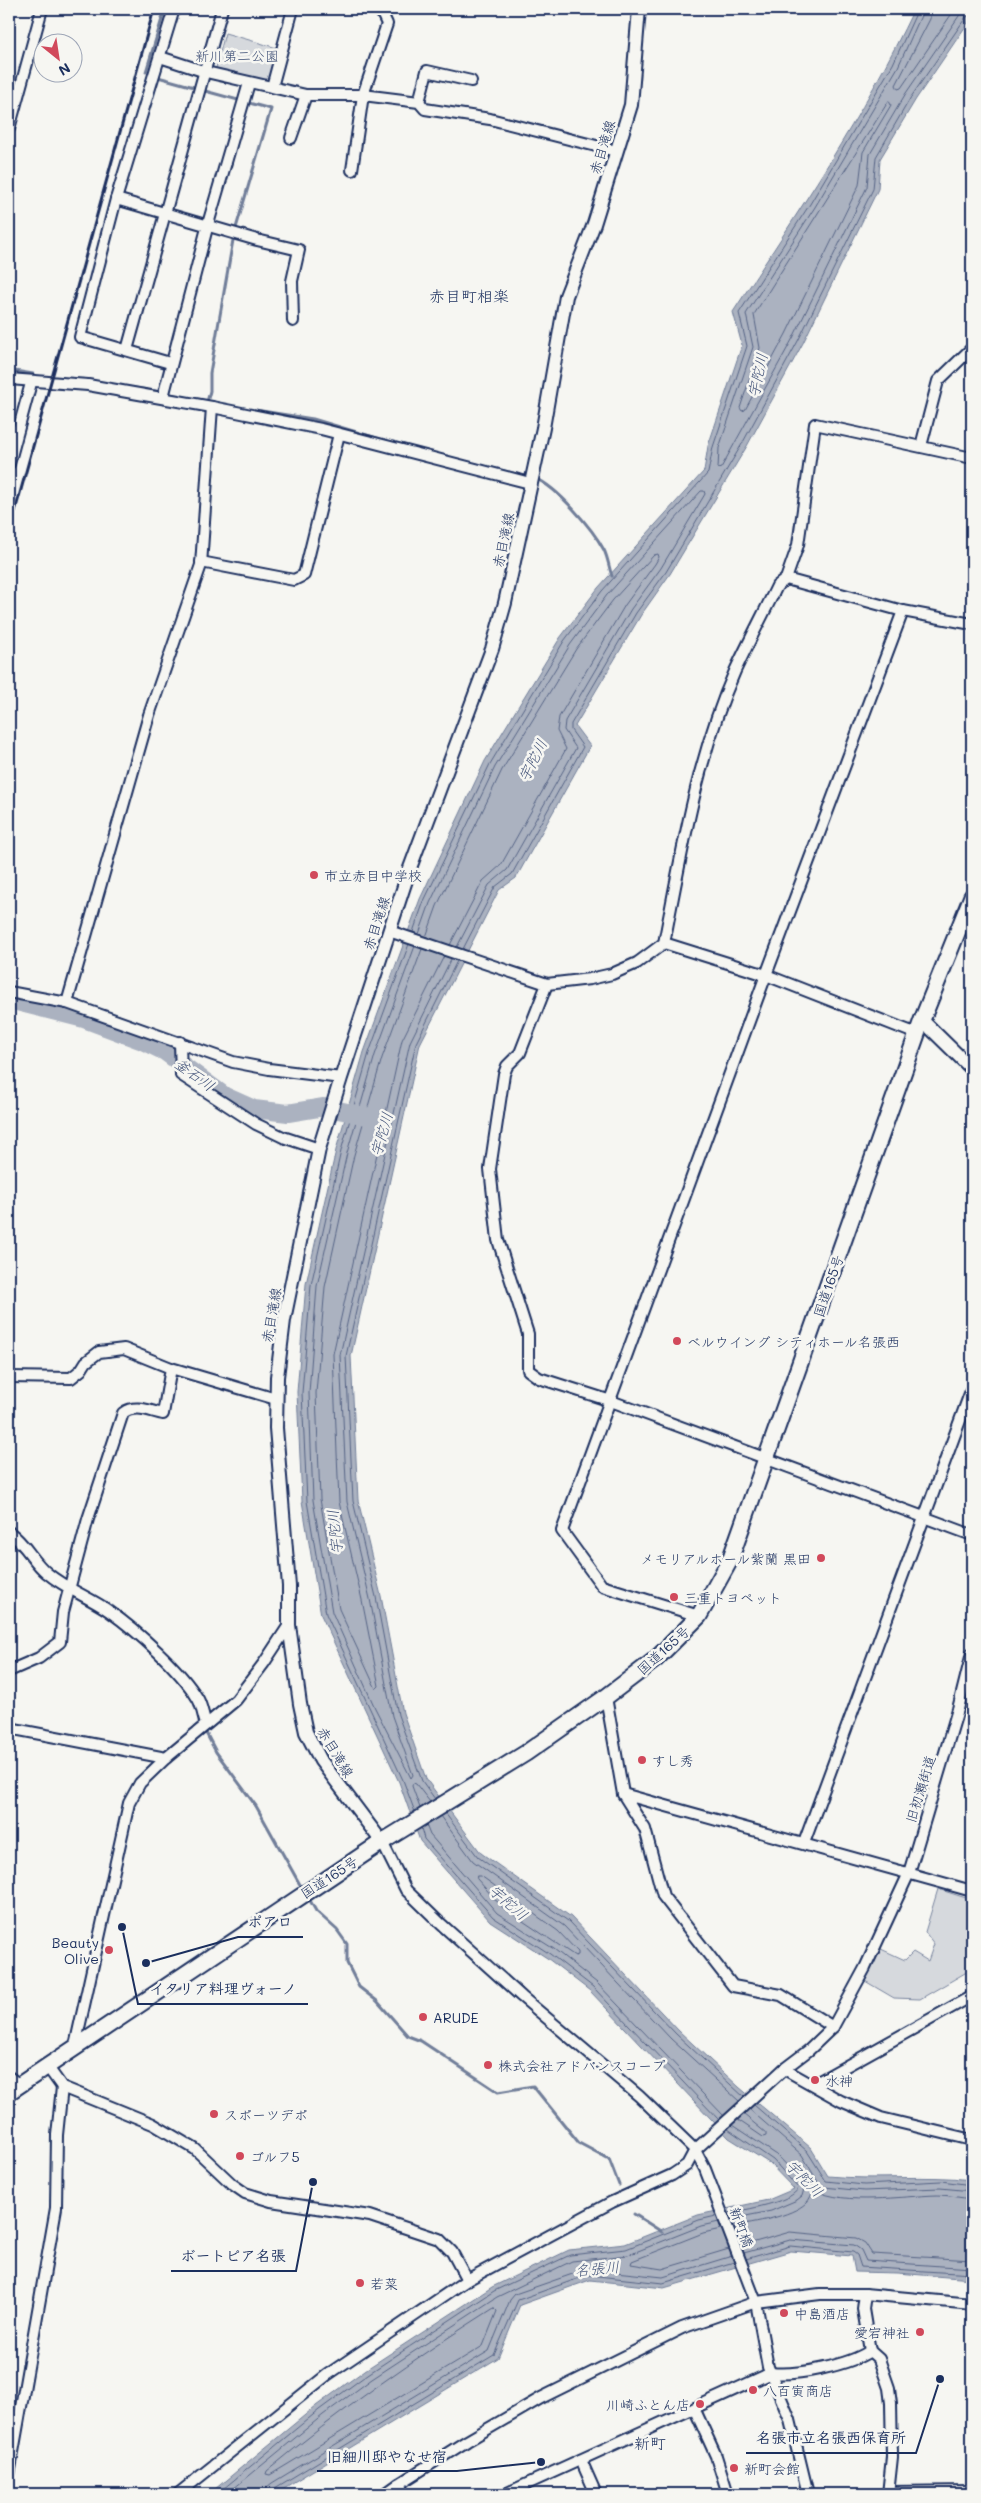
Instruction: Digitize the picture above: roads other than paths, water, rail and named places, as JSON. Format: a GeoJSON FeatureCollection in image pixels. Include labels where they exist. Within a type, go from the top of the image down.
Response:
{"type":"FeatureCollection","features":[{"type":"Feature","properties":{"kind":"highway","name":"国道165号"},"geometry":{"type":"LineString","coordinates":[[12,2085],[47,2066],[388,1838],[526,1753],[606,1698],[656,1659],[699,1616],[730,1560],[919,1027],[972,896]]}},
{"type":"Feature","properties":{"kind":"main road","name":"赤目滝線"},"geometry":{"type":"LineString","coordinates":[[388,1838],[321,1761],[306,1732],[298,1694],[289,1625],[289,1586],[276,1437],[276,1399],[284,1320],[319,1149],[341,1078],[392,932],[410,868],[492,649],[505,604],[531,478],[544,428],[566,296],[594,224],[631,105],[640,9]]}},
{"type":"Feature","properties":{"kind":"main road"},"geometry":{"type":"LineString","coordinates":[[919,1027],[972,1069]]}},
{"type":"Feature","properties":{"kind":"street"},"geometry":{"type":"LineString","coordinates":[[9,129],[42,9]]}},
{"type":"Feature","properties":{"kind":"street"},"geometry":{"type":"LineString","coordinates":[[170,363],[80,337],[116,199],[174,9]]}},
{"type":"Feature","properties":{"kind":"street"},"geometry":{"type":"LineString","coordinates":[[126,350],[164,212],[206,72],[222,9]]}},
{"type":"Feature","properties":{"kind":"street"},"geometry":{"type":"LineString","coordinates":[[272,87],[293,9]]}},
{"type":"Feature","properties":{"kind":"street"},"geometry":{"type":"LineString","coordinates":[[352,170],[363,95],[388,24],[380,9]]}},
{"type":"Feature","properties":{"kind":"street"},"geometry":{"type":"LineString","coordinates":[[160,57],[206,72],[306,95],[363,95],[419,102],[425,108],[490,119],[616,151]]}},
{"type":"Feature","properties":{"kind":"street"},"geometry":{"type":"LineString","coordinates":[[419,102],[427,71],[471,81]]}},
{"type":"Feature","properties":{"kind":"street"},"geometry":{"type":"LineString","coordinates":[[163,397],[170,363],[208,224],[249,83]]}},
{"type":"Feature","properties":{"kind":"street"},"geometry":{"type":"LineString","coordinates":[[291,138],[306,95]]}},
{"type":"Feature","properties":{"kind":"street"},"geometry":{"type":"LineString","coordinates":[[116,199],[208,224],[257,240],[299,250],[292,281],[293,321]]}},
{"type":"Feature","properties":{"kind":"street"},"geometry":{"type":"LineString","coordinates":[[921,446],[938,381],[972,348]]}},
{"type":"Feature","properties":{"kind":"street"},"geometry":{"type":"LineString","coordinates":[[9,379],[31,383],[88,385],[163,397],[339,434],[531,478]]}},
{"type":"Feature","properties":{"kind":"street"},"geometry":{"type":"LineString","coordinates":[[9,464],[31,383]]}},
{"type":"Feature","properties":{"kind":"street"},"geometry":{"type":"LineString","coordinates":[[67,1004],[149,715],[201,562],[212,407]]}},
{"type":"Feature","properties":{"kind":"street"},"geometry":{"type":"LineString","coordinates":[[392,932],[547,984],[574,982],[612,974],[637,963],[664,943],[684,839],[716,723],[735,672],[777,586],[786,579],[798,545],[815,424],[972,458]]}},
{"type":"Feature","properties":{"kind":"street"},"geometry":{"type":"LineString","coordinates":[[201,562],[294,580],[300,579],[304,575],[339,434]]}},
{"type":"Feature","properties":{"kind":"street"},"geometry":{"type":"LineString","coordinates":[[786,579],[903,611],[972,624]]}},
{"type":"Feature","properties":{"kind":"street"},"geometry":{"type":"LineString","coordinates":[[699,1616],[602,1586],[562,1531],[766,975],[903,611]]}},
{"type":"Feature","properties":{"kind":"street"},"geometry":{"type":"LineString","coordinates":[[664,943],[766,975],[919,1027]]}},
{"type":"Feature","properties":{"kind":"street"},"geometry":{"type":"LineString","coordinates":[[547,984],[520,1052],[507,1066],[504,1074],[490,1169],[498,1240],[528,1334],[528,1370],[539,1378],[610,1401],[972,1535]]}},
{"type":"Feature","properties":{"kind":"street"},"geometry":{"type":"LineString","coordinates":[[9,992],[67,1004],[233,1062],[269,1069],[341,1078]]}},
{"type":"Feature","properties":{"kind":"street"},"geometry":{"type":"LineString","coordinates":[[180,1042],[181,1075],[256,1124],[282,1137],[319,1149]]}},
{"type":"Feature","properties":{"kind":"street"},"geometry":{"type":"LineString","coordinates":[[9,1376],[71,1378],[81,1370],[86,1362],[99,1352],[124,1349],[171,1368],[276,1399]]}},
{"type":"Feature","properties":{"kind":"street"},"geometry":{"type":"LineString","coordinates":[[9,1671],[39,1658],[60,1642],[63,1612],[88,1519],[123,1413],[129,1409],[138,1408],[162,1414],[171,1368]]}},
{"type":"Feature","properties":{"kind":"street"},"geometry":{"type":"LineString","coordinates":[[804,1843],[923,1516],[972,1388]]}},
{"type":"Feature","properties":{"kind":"street"},"geometry":{"type":"LineString","coordinates":[[9,1532],[23,1542],[45,1572],[70,1590],[108,1610],[182,1677],[199,1700],[206,1724]]}},
{"type":"Feature","properties":{"kind":"street"},"geometry":{"type":"LineString","coordinates":[[75,2046],[129,1803],[140,1783],[166,1758],[236,1700],[264,1663],[289,1625]]}},
{"type":"Feature","properties":{"kind":"street","name":"旧初瀬街道"},"geometry":{"type":"LineString","coordinates":[[178,2494],[327,2375],[467,2280],[612,2202],[672,2175],[687,2165],[699,2147],[833,2027],[884,1930],[909,1873],[958,1710],[972,1653]]}},
{"type":"Feature","properties":{"kind":"street"},"geometry":{"type":"LineString","coordinates":[[606,1698],[623,1794],[645,1828],[663,1896],[733,1986],[782,1994],[833,2027]]}},
{"type":"Feature","properties":{"kind":"street"},"geometry":{"type":"LineString","coordinates":[[9,1728],[166,1758]]}},
{"type":"Feature","properties":{"kind":"street"},"geometry":{"type":"LineString","coordinates":[[623,1794],[972,1891]]}},
{"type":"Feature","properties":{"kind":"street","name":"新町橋"},"geometry":{"type":"LineString","coordinates":[[388,1838],[406,1890],[441,1924],[699,2147],[754,2298],[771,2373],[790,2420],[805,2494]]}},
{"type":"Feature","properties":{"kind":"street"},"geometry":{"type":"LineString","coordinates":[[814,2084],[972,1996]]}},
{"type":"Feature","properties":{"kind":"street"},"geometry":{"type":"LineString","coordinates":[[47,2066],[62,2087],[171,2133],[196,2149],[232,2184],[245,2193],[271,2201],[370,2216],[439,2239],[452,2252],[467,2280]]}},
{"type":"Feature","properties":{"kind":"street"},"geometry":{"type":"LineString","coordinates":[[782,2071],[814,2084],[841,2100],[881,2118],[972,2140]]}},
{"type":"Feature","properties":{"kind":"street"},"geometry":{"type":"LineString","coordinates":[[9,2476],[9,2460],[56,2208],[57,2135],[62,2087]]}},
{"type":"Feature","properties":{"kind":"street"},"geometry":{"type":"LineString","coordinates":[[865,2294],[863,2309],[870,2351],[879,2359],[889,2388],[891,2403],[892,2457],[888,2493],[972,2491]]}},
{"type":"Feature","properties":{"kind":"street"},"geometry":{"type":"LineString","coordinates":[[385,2494],[467,2441],[541,2398],[682,2328],[754,2298],[865,2294],[972,2304]]}},
{"type":"Feature","properties":{"kind":"street"},"geometry":{"type":"LineString","coordinates":[[505,2494],[771,2373],[781,2374],[859,2359],[870,2351]]}},
{"type":"Feature","properties":{"kind":"street"},"geometry":{"type":"LineString","coordinates":[[694,2408],[711,2444],[728,2494]]}},
{"type":"Feature","properties":{"kind":"street"},"geometry":{"type":"LineString","coordinates":[[581,2460],[596,2494]]}},
{"type":"Feature","properties":{"kind":"street"},"geometry":{"type":"LineString","coordinates":[[399,2484],[404,2494]]}},
{"type":"Feature","properties":{"kind":"water"},"geometry":{"type":"Polygon","coordinates":[[[914,9],[972,9],[972,17],[916,99],[880,159],[878,189],[803,343],[747,446],[670,574],[641,615],[575,726],[590,746],[516,878],[499,890],[420,1044],[351,1356],[358,1500],[381,1596],[403,1713],[426,1779],[481,1853],[571,1917],[679,2031],[739,2087],[811,2148],[828,2176],[972,2180],[972,2279],[897,2273],[855,2272],[852,2256],[791,2251],[664,2288],[590,2280],[520,2305],[498,2358],[274,2494],[209,2494],[316,2406],[365,2370],[492,2287],[569,2250],[625,2244],[698,2215],[768,2200],[794,2189],[769,2163],[729,2138],[590,1991],[547,1958],[490,1921],[420,1841],[399,1782],[321,1615],[302,1501],[297,1392],[306,1284],[336,1150],[364,1052],[420,899],[485,761],[560,638],[598,588],[704,471],[708,446],[742,345],[733,312],[852,126],[914,9]]]}},
{"type":"Feature","properties":{"kind":"waterway"},"geometry":{"type":"LineString","coordinates":[[146,72],[165,9]]}},
{"type":"Feature","properties":{"kind":"waterway"},"geometry":{"type":"LineString","coordinates":[[158,77],[194,87]]}},
{"type":"Feature","properties":{"kind":"waterway"},"geometry":{"type":"LineString","coordinates":[[205,91],[271,109],[236,228]]}},
{"type":"Feature","properties":{"kind":"waterway"},"geometry":{"type":"LineString","coordinates":[[209,403],[207,402],[210,391],[210,373],[233,240]]}},
{"type":"Feature","properties":{"kind":"waterway"},"geometry":{"type":"LineString","coordinates":[[9,370],[33,374]]}},
{"type":"Feature","properties":{"kind":"waterway"},"geometry":{"type":"LineString","coordinates":[[127,387],[156,391]]}},
{"type":"Feature","properties":{"kind":"waterway"},"geometry":{"type":"LineString","coordinates":[[170,394],[179,396]]}},
{"type":"Feature","properties":{"kind":"waterway"},"geometry":{"type":"LineString","coordinates":[[255,410],[313,419],[390,442]]}},
{"type":"Feature","properties":{"kind":"waterway"},"geometry":{"type":"LineString","coordinates":[[459,460],[529,477]]}},
{"type":"Feature","properties":{"kind":"waterway"},"geometry":{"type":"LineString","coordinates":[[535,478],[554,490],[574,509],[599,541],[607,556],[612,576]]}},
{"type":"Feature","properties":{"kind":"waterway","name":"釜石川"},"geometry":{"type":"LineString","coordinates":[[9,1000],[84,1019],[140,1040],[165,1052],[225,1096],[254,1109],[288,1113],[324,1107],[371,1117]]}},
{"type":"Feature","properties":{"kind":"waterway"},"geometry":{"type":"LineString","coordinates":[[74,1597],[104,1614]]}},
{"type":"Feature","properties":{"kind":"waterway"},"geometry":{"type":"LineString","coordinates":[[148,1649],[163,1664]]}},
{"type":"Feature","properties":{"kind":"waterway"},"geometry":{"type":"LineString","coordinates":[[205,1731],[216,1752],[256,1806],[303,1890]]}},
{"type":"Feature","properties":{"kind":"waterway"},"geometry":{"type":"LineString","coordinates":[[308,1897],[316,1911],[337,1930],[347,1944],[347,1963],[359,1987],[377,2001],[408,2036],[421,2041],[498,2092],[533,2086],[579,2143],[609,2159],[619,2185]]}},
{"type":"Feature","properties":{"kind":"waterway"},"geometry":{"type":"LineString","coordinates":[[634,2214],[662,2232]]}},
{"type":"Feature","properties":{"kind":"railway"},"geometry":{"type":"LineString","coordinates":[[9,533],[154,9]]}},
{"type":"Feature","properties":{"kind":"place","name":"市立赤目中学校"},"geometry":{"type":"Point","coordinates":[314,875]}},
{"type":"Feature","properties":{"kind":"place","name":"ベルウイング シティホール名張西"},"geometry":{"type":"Point","coordinates":[677,1341]}},
{"type":"Feature","properties":{"kind":"place","name":"メモリアルホール紫蘭 黒田"},"geometry":{"type":"Point","coordinates":[821,1558]}},
{"type":"Feature","properties":{"kind":"place","name":"三重トヨペット"},"geometry":{"type":"Point","coordinates":[674,1597]}},
{"type":"Feature","properties":{"kind":"place","name":"すし秀"},"geometry":{"type":"Point","coordinates":[642,1760]}},
{"type":"Feature","properties":{"kind":"place","name":"イタリア料理ヴォーノ"},"geometry":{"type":"Point","coordinates":[122,1927]}},
{"type":"Feature","properties":{"kind":"place","name":"Beauty Olive"},"geometry":{"type":"Point","coordinates":[109,1950]}},
{"type":"Feature","properties":{"kind":"place","name":"ポアロ"},"geometry":{"type":"Point","coordinates":[146,1963]}},
{"type":"Feature","properties":{"kind":"place","name":"ARUDE"},"geometry":{"type":"Point","coordinates":[423,2017]}},
{"type":"Feature","properties":{"kind":"place","name":"株式会社アドバンスコープ"},"geometry":{"type":"Point","coordinates":[488,2065]}},
{"type":"Feature","properties":{"kind":"place","name":"水神"},"geometry":{"type":"Point","coordinates":[815,2080]}},
{"type":"Feature","properties":{"kind":"place","name":"スポーツデポ"},"geometry":{"type":"Point","coordinates":[214,2114]}},
{"type":"Feature","properties":{"kind":"place","name":"ゴルフ5"},"geometry":{"type":"Point","coordinates":[240,2156]}},
{"type":"Feature","properties":{"kind":"place","name":"ボートピア名張"},"geometry":{"type":"Point","coordinates":[313,2182]}},
{"type":"Feature","properties":{"kind":"place","name":"若菜"},"geometry":{"type":"Point","coordinates":[360,2283]}},
{"type":"Feature","properties":{"kind":"place","name":"中島酒店"},"geometry":{"type":"Point","coordinates":[784,2313]}},
{"type":"Feature","properties":{"kind":"place","name":"愛宕神社"},"geometry":{"type":"Point","coordinates":[920,2332]}},
{"type":"Feature","properties":{"kind":"place","name":"名張市立名張西保育所"},"geometry":{"type":"Point","coordinates":[940,2379]}},
{"type":"Feature","properties":{"kind":"place","name":"八百寅商店"},"geometry":{"type":"Point","coordinates":[753,2390]}},
{"type":"Feature","properties":{"kind":"place","name":"川崎ふとん店"},"geometry":{"type":"Point","coordinates":[700,2404]}},
{"type":"Feature","properties":{"kind":"place","name":"旧細川邸やなせ宿"},"geometry":{"type":"Point","coordinates":[541,2462]}},
{"type":"Feature","properties":{"kind":"place","name":"新町会館"},"geometry":{"type":"Point","coordinates":[734,2468]}},
{"type":"Feature","properties":{"kind":"district","name":"赤目町相楽"},"geometry":{"type":"Point","coordinates":[469,295]}},
{"type":"Feature","properties":{"kind":"district","name":"新町"},"geometry":{"type":"Point","coordinates":[650,2442]}},
{"type":"Feature","properties":{"kind":"park label","name":"新川第二公園"},"geometry":{"type":"Point","coordinates":[237,55]}},
{"type":"Feature","properties":{"kind":"water label","name":"宇陀川"},"geometry":{"type":"Point","coordinates":[757,375]}},
{"type":"Feature","properties":{"kind":"water label","name":"宇陀川"},"geometry":{"type":"Point","coordinates":[532,760]}},
{"type":"Feature","properties":{"kind":"water label","name":"宇陀川"},"geometry":{"type":"Point","coordinates":[381,1134]}},
{"type":"Feature","properties":{"kind":"water label","name":"宇陀川"},"geometry":{"type":"Point","coordinates":[334,1532]}},
{"type":"Feature","properties":{"kind":"water label","name":"宇陀川"},"geometry":{"type":"Point","coordinates":[509,1902]}},
{"type":"Feature","properties":{"kind":"water label","name":"宇陀川"},"geometry":{"type":"Point","coordinates":[805,2178]}},
{"type":"Feature","properties":{"kind":"water label","name":"名張川"},"geometry":{"type":"Point","coordinates":[597,2268]}}]}
